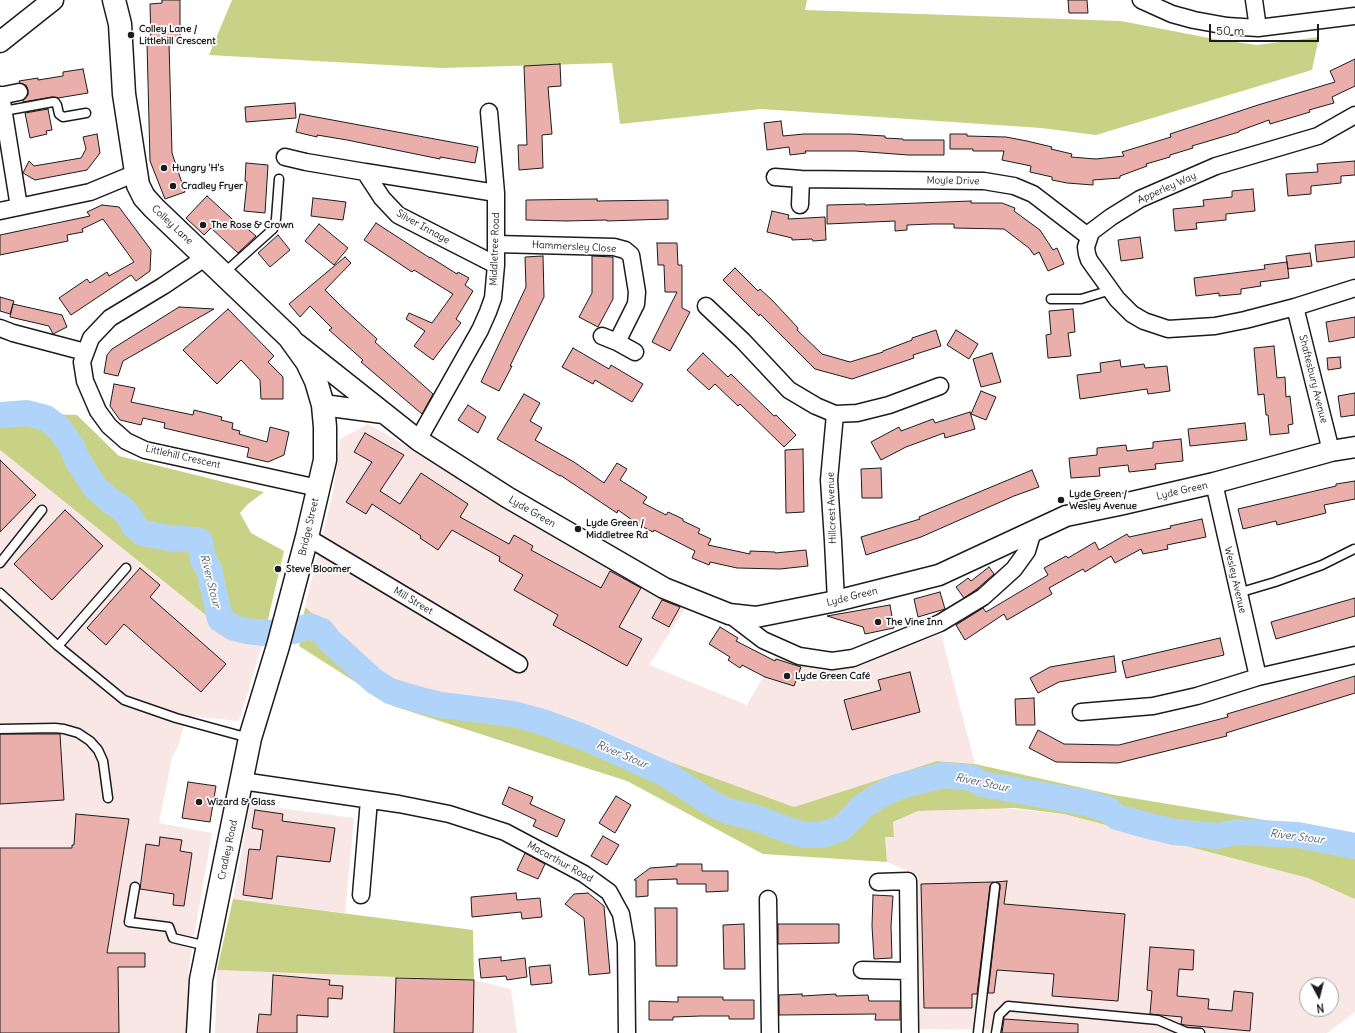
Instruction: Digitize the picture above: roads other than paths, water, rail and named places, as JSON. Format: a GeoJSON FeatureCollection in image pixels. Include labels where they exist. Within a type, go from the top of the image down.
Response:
{"type":"FeatureCollection","features":[{"type":"Feature","properties":{"kind":"main road","name":"Colley Lane"},"geometry":{"type":"LineString","coordinates":[[114,0],[120,24],[124,94],[138,185],[144,198],[289,337],[312,371],[323,405]]}},
{"type":"Feature","properties":{"kind":"main road","name":"Bridge Street"},"geometry":{"type":"LineString","coordinates":[[278,646],[307,537],[324,460],[325,426],[323,405]]}},
{"type":"Feature","properties":{"kind":"main road","name":"Cradley Road"},"geometry":{"type":"LineString","coordinates":[[198,1033],[201,980],[250,738],[278,646]]}},
{"type":"Feature","properties":{"kind":"street"},"geometry":{"type":"LineString","coordinates":[[0,42],[53,0]]}},
{"type":"Feature","properties":{"kind":"street"},"geometry":{"type":"LineString","coordinates":[[1141,0],[1172,14],[1227,26],[1258,28],[1355,16]]}},
{"type":"Feature","properties":{"kind":"street"},"geometry":{"type":"LineString","coordinates":[[1254,0],[1258,28]]}},
{"type":"Feature","properties":{"kind":"street"},"geometry":{"type":"LineString","coordinates":[[19,92],[2,101],[20,207]]}},
{"type":"Feature","properties":{"kind":"street","name":"Middletree Road"},"geometry":{"type":"LineString","coordinates":[[418,440],[480,330],[493,298],[496,265],[496,193],[490,112]]}},
{"type":"Feature","properties":{"kind":"street","name":"Apperley Way"},"geometry":{"type":"LineString","coordinates":[[1089,237],[1091,232],[1111,217],[1140,199],[1216,166],[1318,136],[1355,115]]}},
{"type":"Feature","properties":{"kind":"street"},"geometry":{"type":"LineString","coordinates":[[285,157],[305,169],[365,172],[496,193]]}},
{"type":"Feature","properties":{"kind":"street","name":"Silver Innage"},"geometry":{"type":"LineString","coordinates":[[365,172],[382,198],[398,215],[496,265]]}},
{"type":"Feature","properties":{"kind":"street"},"geometry":{"type":"LineString","coordinates":[[0,212],[90,192],[136,173]]}},
{"type":"Feature","properties":{"kind":"street","name":"Moyle Drive"},"geometry":{"type":"LineString","coordinates":[[775,177],[984,181],[1014,186],[1033,194],[1089,237]]}},
{"type":"Feature","properties":{"kind":"street"},"geometry":{"type":"LineString","coordinates":[[800,204],[801,178]]}},
{"type":"Feature","properties":{"kind":"street"},"geometry":{"type":"LineString","coordinates":[[1089,237],[1086,247],[1089,260],[1111,290],[1132,314],[1144,321],[1168,329],[1215,326],[1245,320],[1295,307],[1355,288]]}},
{"type":"Feature","properties":{"kind":"street","name":"Hammersley Close"},"geometry":{"type":"LineString","coordinates":[[496,244],[614,247],[625,250],[631,256],[637,292],[636,304],[610,339],[635,352]]}},
{"type":"Feature","properties":{"kind":"street","name":"Littlehill Crescent"},"geometry":{"type":"LineString","coordinates":[[206,257],[163,286],[110,318],[91,338],[82,362],[84,381],[98,411],[109,426],[126,441],[145,450],[318,488]]}},
{"type":"Feature","properties":{"kind":"street"},"geometry":{"type":"LineString","coordinates":[[706,306],[743,341],[789,390],[816,406],[835,414],[856,413],[890,405],[940,386]]}},
{"type":"Feature","properties":{"kind":"street","name":"Shaftesbury Avenue"},"geometry":{"type":"LineString","coordinates":[[1295,307],[1331,451]]}},
{"type":"Feature","properties":{"kind":"street"},"geometry":{"type":"LineString","coordinates":[[0,328],[13,333],[85,352]]}},
{"type":"Feature","properties":{"kind":"street","name":"Lyde Green"},"geometry":{"type":"LineString","coordinates":[[289,337],[418,440],[507,497],[664,588],[729,614],[756,617],[836,601],[939,575],[1066,516],[1214,483],[1331,451],[1355,447]]}},
{"type":"Feature","properties":{"kind":"street"},"geometry":{"type":"LineString","coordinates":[[323,405],[383,413]]}},
{"type":"Feature","properties":{"kind":"street","name":"Hillcrest Avenue"},"geometry":{"type":"LineString","coordinates":[[835,414],[829,480],[834,541],[836,601]]}},
{"type":"Feature","properties":{"kind":"street","name":"Wesley Avenue"},"geometry":{"type":"LineString","coordinates":[[1214,483],[1258,677]]}},
{"type":"Feature","properties":{"kind":"street"},"geometry":{"type":"LineString","coordinates":[[729,614],[763,640],[799,656],[832,661],[853,658],[940,623],[983,597],[1014,569],[1027,551],[1034,531]]}},
{"type":"Feature","properties":{"kind":"street","name":"Mill Street"},"geometry":{"type":"LineString","coordinates":[[307,537],[519,664]]}},
{"type":"Feature","properties":{"kind":"street"},"geometry":{"type":"LineString","coordinates":[[1082,712],[1153,706],[1197,696],[1258,677],[1355,655]]}},
{"type":"Feature","properties":{"kind":"street","name":"Macarthur Road"},"geometry":{"type":"LineString","coordinates":[[242,780],[399,804],[449,814],[504,832],[584,874],[609,892],[621,914],[626,943],[627,1033]]}},
{"type":"Feature","properties":{"kind":"street"},"geometry":{"type":"LineString","coordinates":[[361,895],[369,800]]}},
{"type":"Feature","properties":{"kind":"street"},"geometry":{"type":"LineString","coordinates":[[878,882],[908,881],[910,1033]]}},
{"type":"Feature","properties":{"kind":"street"},"geometry":{"type":"LineString","coordinates":[[768,899],[770,1033]]}},
{"type":"Feature","properties":{"kind":"street"},"geometry":{"type":"LineString","coordinates":[[862,970],[909,971]]}},
{"type":"Feature","properties":{"kind":"lane"},"geometry":{"type":"LineString","coordinates":[[2,101],[53,102],[57,105],[59,114],[63,117],[86,113]]}},
{"type":"Feature","properties":{"kind":"lane"},"geometry":{"type":"LineString","coordinates":[[224,274],[272,229],[276,219],[279,179]]}},
{"type":"Feature","properties":{"kind":"lane"},"geometry":{"type":"LineString","coordinates":[[1051,299],[1081,299],[1111,290]]}},
{"type":"Feature","properties":{"kind":"lane"},"geometry":{"type":"LineString","coordinates":[[0,563],[42,510]]}},
{"type":"Feature","properties":{"kind":"lane"},"geometry":{"type":"LineString","coordinates":[[1238,593],[1275,582],[1322,565],[1354,549]]}},
{"type":"Feature","properties":{"kind":"lane"},"geometry":{"type":"LineString","coordinates":[[58,646],[126,568]]}},
{"type":"Feature","properties":{"kind":"lane"},"geometry":{"type":"LineString","coordinates":[[0,592],[58,646],[124,700],[176,718],[250,738]]}},
{"type":"Feature","properties":{"kind":"lane"},"geometry":{"type":"LineString","coordinates":[[0,730],[55,728],[78,733],[98,750],[103,761],[108,798]]}},
{"type":"Feature","properties":{"kind":"lane"},"geometry":{"type":"LineString","coordinates":[[135,887],[129,922],[169,928],[173,938],[208,946]]}},
{"type":"Feature","properties":{"kind":"lane"},"geometry":{"type":"LineString","coordinates":[[978,1033],[995,887]]}},
{"type":"Feature","properties":{"kind":"lane"},"geometry":{"type":"LineString","coordinates":[[996,1033],[999,1015],[1008,1006],[1158,1020],[1186,1032],[1200,1033]]}},
{"type":"Feature","properties":{"kind":"waterway","name":"River Stour"},"geometry":{"type":"LineString","coordinates":[[0,415],[27,413],[46,418],[59,428],[71,445],[78,461],[95,487],[108,499],[124,510],[131,519],[133,525],[143,533],[169,538],[200,541],[203,560],[209,569],[220,619],[234,628],[265,633],[294,631],[309,626],[322,631],[330,641],[374,681],[390,691],[441,705],[513,714],[543,722],[586,738],[666,774],[714,805],[731,812],[753,817],[804,835],[821,835],[840,829],[862,807],[877,797],[897,787],[943,775],[972,778],[982,784],[1087,803],[1109,810],[1117,817],[1174,832],[1216,836],[1238,832],[1298,835],[1355,846]]}},
{"type":"Feature","properties":{"kind":"place","name":"Colley Lane / Littlehill Crescent"},"geometry":{"type":"Point","coordinates":[131,35]}},
{"type":"Feature","properties":{"kind":"place","name":"Hungry 'H's"},"geometry":{"type":"Point","coordinates":[164,168]}},
{"type":"Feature","properties":{"kind":"place","name":"Cradley Fryer"},"geometry":{"type":"Point","coordinates":[173,186]}},
{"type":"Feature","properties":{"kind":"place","name":"The Rose & Crown"},"geometry":{"type":"Point","coordinates":[203,225]}},
{"type":"Feature","properties":{"kind":"place","name":"Lyde Green / Wesley Avenue"},"geometry":{"type":"Point","coordinates":[1061,500]}},
{"type":"Feature","properties":{"kind":"place","name":"Lyde Green / Middletree Rd"},"geometry":{"type":"Point","coordinates":[578,529]}},
{"type":"Feature","properties":{"kind":"place","name":"Steve Bloomer"},"geometry":{"type":"Point","coordinates":[278,569]}},
{"type":"Feature","properties":{"kind":"place","name":"The Vine Inn"},"geometry":{"type":"Point","coordinates":[878,622]}},
{"type":"Feature","properties":{"kind":"place","name":"Lyde Green Café"},"geometry":{"type":"Point","coordinates":[787,676]}},
{"type":"Feature","properties":{"kind":"place","name":"Wizard & Glass"},"geometry":{"type":"Point","coordinates":[199,802]}}]}
